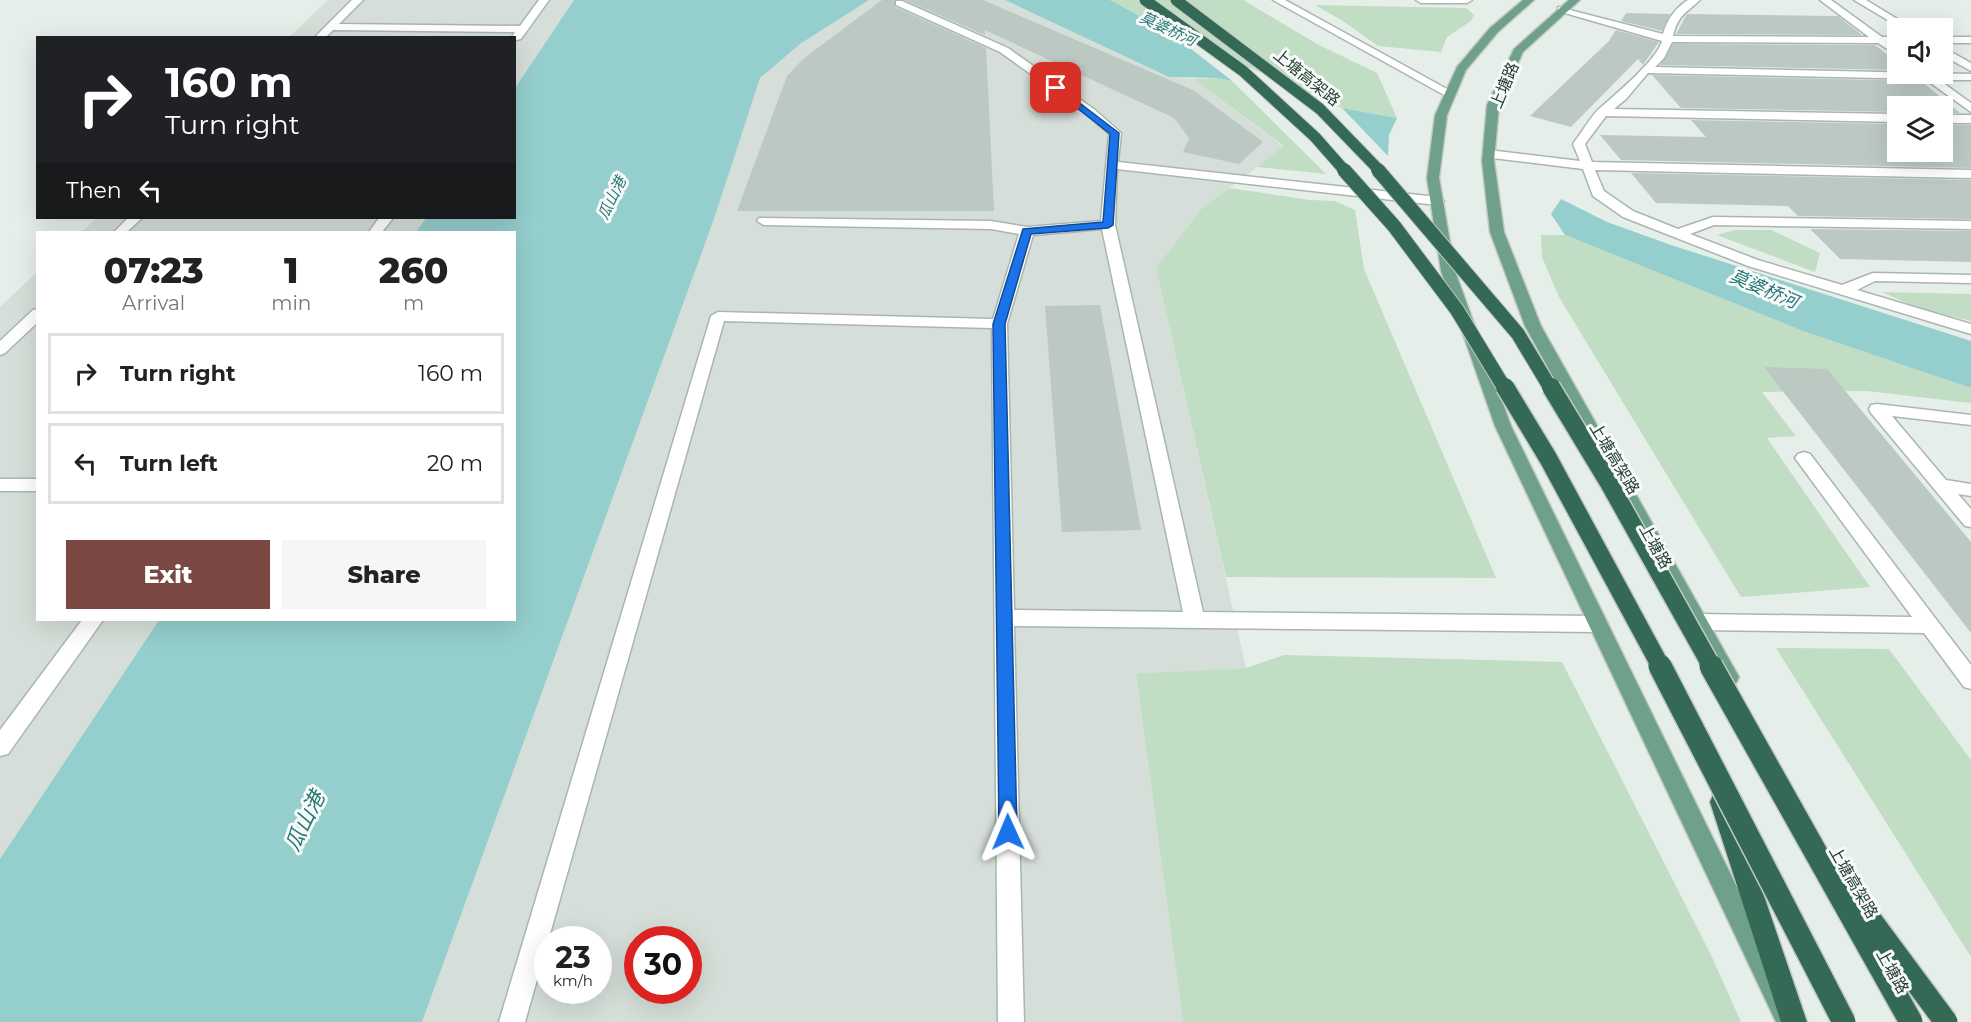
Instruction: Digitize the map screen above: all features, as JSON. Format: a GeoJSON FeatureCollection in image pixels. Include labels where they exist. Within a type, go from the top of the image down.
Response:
{"type":"FeatureCollection","features":[{"type":"Feature","properties":{"kind":"highway"},"geometry":{"type":"LineString","coordinates":[[1145,0],[1243,71],[1315,137],[1394,226],[1457,310],[1548,458],[1702,744],[1844,1022]]}},
{"type":"Feature","properties":{"kind":"highway","name":"上塘高架路"},"geometry":{"type":"LineString","coordinates":[[1176,0],[1320,109],[1385,177],[1518,334],[1608,483],[1911,1022]]}},
{"type":"Feature","properties":{"kind":"highway"},"geometry":{"type":"LineString","coordinates":[[1702,744],[1792,1022]]}},
{"type":"Feature","properties":{"kind":"highway"},"geometry":{"type":"LineString","coordinates":[[1792,813],[1946,1022]]}},
{"type":"Feature","properties":{"kind":"main road"},"geometry":{"type":"LineString","coordinates":[[1529,0],[1494,30],[1461,69],[1441,116],[1433,178],[1448,271],[1503,426],[1792,1022]]}},
{"type":"Feature","properties":{"kind":"main road","name":"上塘路"},"geometry":{"type":"LineString","coordinates":[[1568,4],[1518,51],[1493,105],[1488,154],[1497,232],[1533,326],[1922,1022]]}},
{"type":"Feature","properties":{"kind":"street"},"geometry":{"type":"LineString","coordinates":[[322,36],[358,0]]}},
{"type":"Feature","properties":{"kind":"street"},"geometry":{"type":"LineString","coordinates":[[516,38],[544,0]]}},
{"type":"Feature","properties":{"kind":"street"},"geometry":{"type":"LineString","coordinates":[[1278,0],[1450,94]]}},
{"type":"Feature","properties":{"kind":"street"},"geometry":{"type":"LineString","coordinates":[[1421,0],[1467,0]]}},
{"type":"Feature","properties":{"kind":"street"},"geometry":{"type":"LineString","coordinates":[[1695,0],[1682,8],[1671,25],[1668,39],[1659,58],[1645,70],[1622,98],[1603,112],[1579,144],[1598,193],[1628,214],[1753,263],[1971,329]]}},
{"type":"Feature","properties":{"kind":"street"},"geometry":{"type":"LineString","coordinates":[[1825,0],[1887,45]]}},
{"type":"Feature","properties":{"kind":"street"},"geometry":{"type":"LineString","coordinates":[[1859,0],[1889,18]]}},
{"type":"Feature","properties":{"kind":"street"},"geometry":{"type":"LineString","coordinates":[[899,3],[1004,50],[1091,112],[1115,133],[1108,225],[1195,620]]}},
{"type":"Feature","properties":{"kind":"street"},"geometry":{"type":"LineString","coordinates":[[1568,4],[1668,39],[1887,40]]}},
{"type":"Feature","properties":{"kind":"street"},"geometry":{"type":"LineString","coordinates":[[330,27],[523,29]]}},
{"type":"Feature","properties":{"kind":"street"},"geometry":{"type":"LineString","coordinates":[[1953,40],[1971,40]]}},
{"type":"Feature","properties":{"kind":"street"},"geometry":{"type":"LineString","coordinates":[[1953,57],[1971,68]]}},
{"type":"Feature","properties":{"kind":"street"},"geometry":{"type":"LineString","coordinates":[[1645,70],[1887,74]]}},
{"type":"Feature","properties":{"kind":"street"},"geometry":{"type":"LineString","coordinates":[[1953,76],[1971,77]]}},
{"type":"Feature","properties":{"kind":"street"},"geometry":{"type":"LineString","coordinates":[[1938,84],[1971,109]]}},
{"type":"Feature","properties":{"kind":"street"},"geometry":{"type":"LineString","coordinates":[[1603,112],[1887,118]]}},
{"type":"Feature","properties":{"kind":"street"},"geometry":{"type":"LineString","coordinates":[[1953,119],[1971,119]]}},
{"type":"Feature","properties":{"kind":"street"},"geometry":{"type":"LineString","coordinates":[[1488,154],[1586,166],[1971,174]]}},
{"type":"Feature","properties":{"kind":"street"},"geometry":{"type":"LineString","coordinates":[[1111,165],[1437,201]]}},
{"type":"Feature","properties":{"kind":"street"},"geometry":{"type":"LineString","coordinates":[[121,231],[134,219]]}},
{"type":"Feature","properties":{"kind":"street"},"geometry":{"type":"LineString","coordinates":[[376,231],[385,219]]}},
{"type":"Feature","properties":{"kind":"street"},"geometry":{"type":"LineString","coordinates":[[764,220],[991,225],[1027,231],[1108,225]]}},
{"type":"Feature","properties":{"kind":"street"},"geometry":{"type":"LineString","coordinates":[[1676,234],[1713,221],[1971,225]]}},
{"type":"Feature","properties":{"kind":"street"},"geometry":{"type":"LineString","coordinates":[[1011,1022],[999,324],[1027,231]]}},
{"type":"Feature","properties":{"kind":"street"},"geometry":{"type":"LineString","coordinates":[[1842,291],[1873,277],[1971,279]]}},
{"type":"Feature","properties":{"kind":"street"},"geometry":{"type":"LineString","coordinates":[[0,350],[36,315]]}},
{"type":"Feature","properties":{"kind":"street"},"geometry":{"type":"LineString","coordinates":[[512,1022],[718,316],[999,324]]}},
{"type":"Feature","properties":{"kind":"street"},"geometry":{"type":"LineString","coordinates":[[1971,420],[1877,409],[1971,521]]}},
{"type":"Feature","properties":{"kind":"street"},"geometry":{"type":"LineString","coordinates":[[1804,458],[1971,681]]}},
{"type":"Feature","properties":{"kind":"street"},"geometry":{"type":"LineString","coordinates":[[1940,484],[1971,490]]}},
{"type":"Feature","properties":{"kind":"street"},"geometry":{"type":"LineString","coordinates":[[0,485],[36,485]]}},
{"type":"Feature","properties":{"kind":"street"},"geometry":{"type":"LineString","coordinates":[[1004,618],[1598,624]]}},
{"type":"Feature","properties":{"kind":"street"},"geometry":{"type":"LineString","coordinates":[[0,747],[92,621]]}},
{"type":"Feature","properties":{"kind":"street"},"geometry":{"type":"LineString","coordinates":[[1698,622],[1929,625]]}},
{"type":"Feature","properties":{"kind":"shaded area"},"geometry":{"type":"Polygon","coordinates":[[[328,0],[574,0],[516,87],[516,36],[290,36],[328,0]]]}},
{"type":"Feature","properties":{"kind":"shaded area"},"geometry":{"type":"Polygon","coordinates":[[[869,0],[1005,0],[1169,77],[1193,79],[1284,147],[1201,209],[1156,268],[1246,668],[1136,675],[1183,1022],[422,1022],[714,219],[760,77],[800,44],[869,0]]]}},
{"type":"Feature","properties":{"kind":"shaded area"},"geometry":{"type":"Polygon","coordinates":[[[96,219],[425,219],[417,231],[82,231],[96,219]]]}},
{"type":"Feature","properties":{"kind":"shaded area"},"geometry":{"type":"Polygon","coordinates":[[[36,273],[36,621],[158,621],[0,859],[0,307],[36,273]]]}},
{"type":"Feature","properties":{"kind":"green space"},"geometry":{"type":"Polygon","coordinates":[[[1110,0],[1243,0],[1317,44],[1377,73],[1397,118],[1342,108],[1171,33],[1110,0]]]}},
{"type":"Feature","properties":{"kind":"green space"},"geometry":{"type":"Polygon","coordinates":[[[1315,5],[1466,8],[1474,15],[1471,21],[1447,37],[1441,52],[1378,46],[1343,21],[1315,5]]]}},
{"type":"Feature","properties":{"kind":"green space"},"geometry":{"type":"Polygon","coordinates":[[[1219,78],[1232,81],[1326,174],[1257,167],[1284,146],[1193,79],[1219,78]]]}},
{"type":"Feature","properties":{"kind":"green space"},"geometry":{"type":"Polygon","coordinates":[[[1229,188],[1310,200],[1335,201],[1355,210],[1364,269],[1496,578],[1226,577],[1156,268],[1201,209],[1229,188]]]}},
{"type":"Feature","properties":{"kind":"green space"},"geometry":{"type":"Polygon","coordinates":[[[1735,230],[1771,230],[1820,253],[1815,272],[1717,235],[1735,230]]]}},
{"type":"Feature","properties":{"kind":"green space"},"geometry":{"type":"Polygon","coordinates":[[[1541,235],[1565,235],[1803,331],[1971,388],[1971,403],[1867,391],[1762,392],[1796,436],[1767,438],[1870,587],[1741,597],[1559,297],[1542,257],[1541,235]]]}},
{"type":"Feature","properties":{"kind":"green space"},"geometry":{"type":"Polygon","coordinates":[[[1882,292],[1971,294],[1971,321],[1918,308],[1882,292]]]}},
{"type":"Feature","properties":{"kind":"green space"},"geometry":{"type":"Polygon","coordinates":[[[1776,648],[1889,649],[1971,760],[1971,957],[1776,648]]]}},
{"type":"Feature","properties":{"kind":"green space"},"geometry":{"type":"Polygon","coordinates":[[[1284,655],[1562,662],[1711,955],[1741,1022],[1183,1022],[1136,674],[1246,668],[1284,655]]]}},
{"type":"Feature","properties":{"kind":"water","name":"瓜山港"},"geometry":{"type":"Polygon","coordinates":[[[574,0],[869,0],[800,44],[760,78],[714,219],[422,1022],[0,1022],[0,859],[158,621],[516,621],[516,231],[417,231],[425,219],[516,219],[516,87],[574,0]]]}},
{"type":"Feature","properties":{"kind":"water"},"geometry":{"type":"Polygon","coordinates":[[[1005,0],[1110,0],[1171,33],[1232,81],[1219,78],[1169,77],[1005,0]]]}},
{"type":"Feature","properties":{"kind":"water"},"geometry":{"type":"Polygon","coordinates":[[[1342,108],[1397,118],[1389,135],[1388,156],[1342,108]]]}},
{"type":"Feature","properties":{"kind":"water","name":"莫婆桥河"},"geometry":{"type":"Polygon","coordinates":[[[1561,199],[1607,222],[1671,245],[1971,341],[1971,388],[1803,331],[1565,235],[1551,214],[1561,199]]]}},
{"type":"Feature","properties":{"kind":"building"},"geometry":{"type":"Polygon","coordinates":[[[882,0],[894,0],[895,7],[986,48],[994,211],[737,211],[787,76],[803,59],[882,0]]]}},
{"type":"Feature","properties":{"kind":"building"},"geometry":{"type":"Polygon","coordinates":[[[905,0],[983,0],[1193,90],[1263,142],[1239,164],[1183,152],[1189,138],[1174,118],[985,30],[985,35],[905,0]]]}},
{"type":"Feature","properties":{"kind":"building"},"geometry":{"type":"Polygon","coordinates":[[[1626,13],[1670,14],[1662,31],[1621,21],[1626,13]]]}},
{"type":"Feature","properties":{"kind":"building"},"geometry":{"type":"Polygon","coordinates":[[[1687,14],[1838,16],[1862,35],[1676,34],[1687,14]]]}},
{"type":"Feature","properties":{"kind":"building"},"geometry":{"type":"Polygon","coordinates":[[[1616,30],[1659,42],[1643,65],[1638,59],[1571,127],[1530,116],[1609,41],[1616,30]]]}},
{"type":"Feature","properties":{"kind":"building"},"geometry":{"type":"Polygon","coordinates":[[[1673,44],[1875,45],[1887,54],[1887,70],[1660,65],[1673,44]]]}},
{"type":"Feature","properties":{"kind":"building"},"geometry":{"type":"Polygon","coordinates":[[[1652,75],[1887,80],[1887,84],[1925,84],[1939,96],[1887,96],[1887,112],[1681,108],[1652,75]]]}},
{"type":"Feature","properties":{"kind":"building"},"geometry":{"type":"Polygon","coordinates":[[[1691,120],[1887,124],[1887,162],[1953,162],[1953,125],[1971,125],[1971,168],[1621,160],[1600,135],[1706,137],[1691,120]]]}},
{"type":"Feature","properties":{"kind":"building"},"geometry":{"type":"Polygon","coordinates":[[[1631,173],[1971,180],[1971,219],[1798,216],[1788,206],[1656,203],[1631,173]]]}},
{"type":"Feature","properties":{"kind":"building"},"geometry":{"type":"Polygon","coordinates":[[[1810,229],[1971,231],[1971,262],[1840,259],[1810,229]]]}},
{"type":"Feature","properties":{"kind":"building"},"geometry":{"type":"Polygon","coordinates":[[[1100,305],[1141,530],[1062,532],[1045,306],[1100,305]]]}},
{"type":"Feature","properties":{"kind":"building"},"geometry":{"type":"Polygon","coordinates":[[[1764,367],[1827,369],[1971,542],[1971,633],[1764,367]]]}},
{"type":"Feature","properties":{"kind":"route"},"geometry":{"type":"LineString","coordinates":[[1008,832],[999,324],[1027,231],[1108,225],[1115,133],[1091,112],[1056,88]]}}]}
